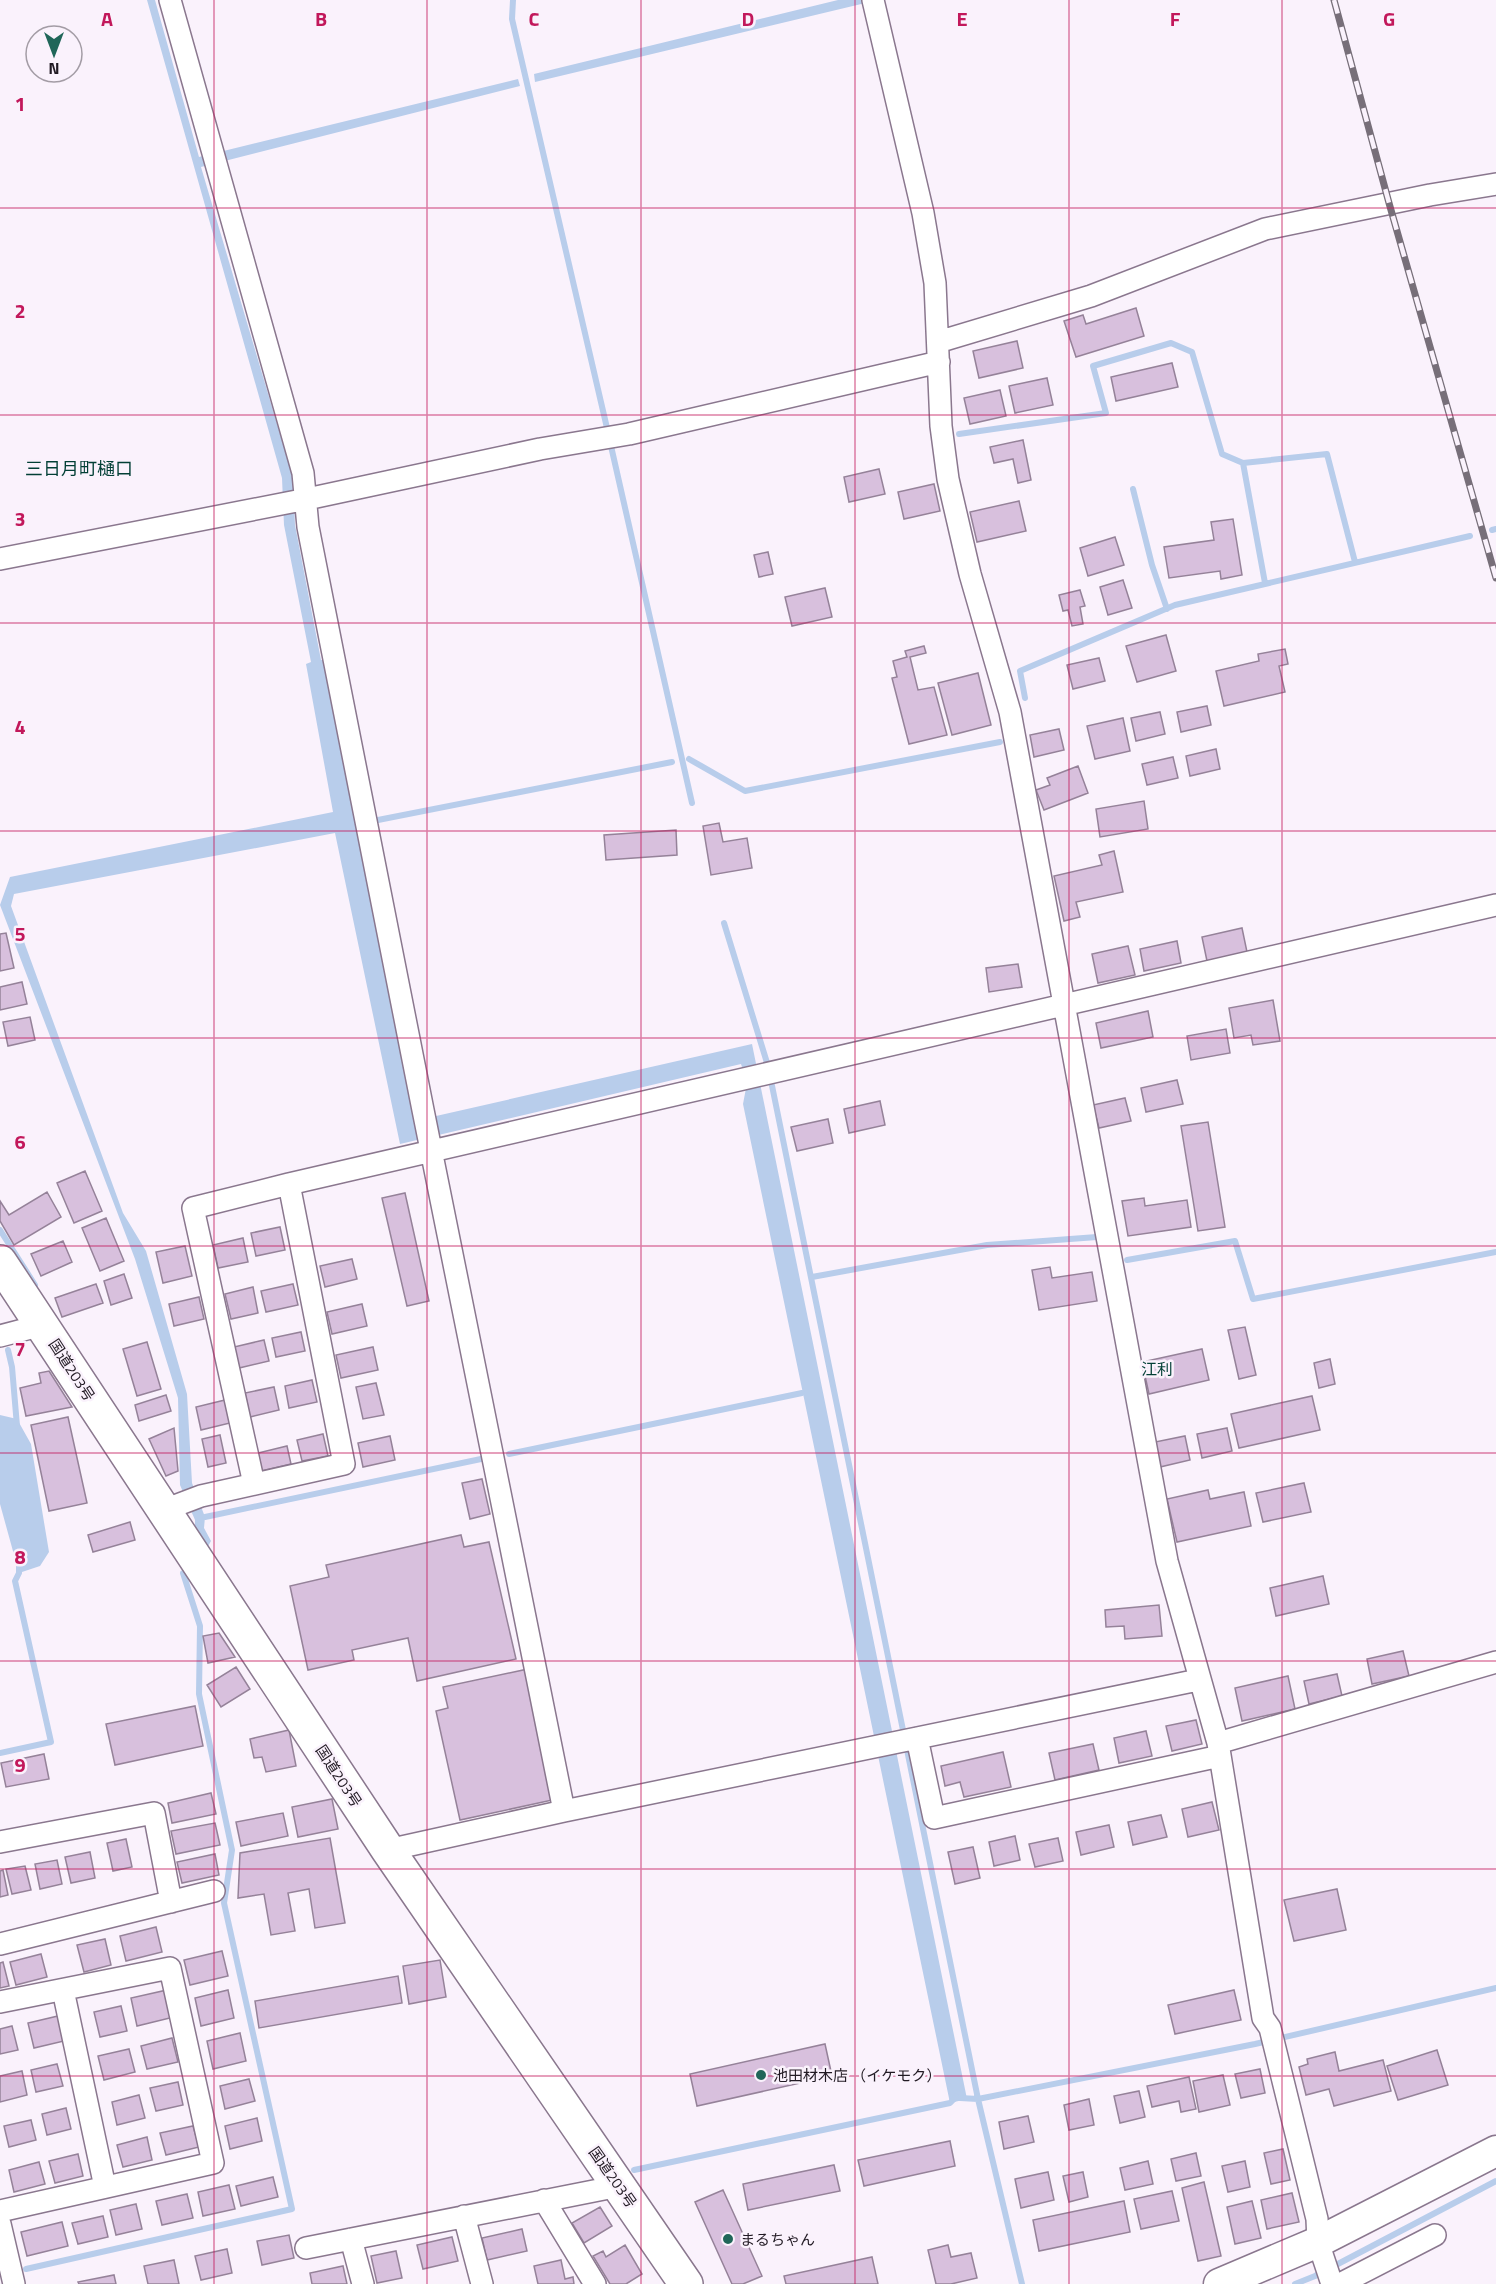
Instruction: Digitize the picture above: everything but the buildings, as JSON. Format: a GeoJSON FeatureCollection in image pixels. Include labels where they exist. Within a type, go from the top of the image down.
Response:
{"type":"FeatureCollection","features":[{"type":"Feature","properties":{"kind":"highway","name":"国道203号"},"geometry":{"type":"LineString","coordinates":[[0,1262],[42,1325],[172,1507],[388,1850],[686,2284]]}},
{"type":"Feature","properties":{"kind":"street"},"geometry":{"type":"LineString","coordinates":[[170,0],[303,473],[308,527],[564,1811]]}},
{"type":"Feature","properties":{"kind":"street"},"geometry":{"type":"LineString","coordinates":[[874,2],[923,213],[935,283],[941,426],[948,479],[970,574],[1010,712],[1167,1561],[1219,1750],[1263,2018],[1272,2038],[1317,2219],[1318,2242],[1332,2284]]}},
{"type":"Feature","properties":{"kind":"street"},"geometry":{"type":"LineString","coordinates":[[0,559],[275,506],[540,449],[629,435],[938,352],[1265,230],[1430,195],[1496,184]]}},
{"type":"Feature","properties":{"kind":"street"},"geometry":{"type":"LineString","coordinates":[[254,1485],[194,1208],[289,1184],[1496,905]]}},
{"type":"Feature","properties":{"kind":"street"},"geometry":{"type":"LineString","coordinates":[[172,1507],[201,1496],[344,1464],[289,1184]]}},
{"type":"Feature","properties":{"kind":"street"},"geometry":{"type":"LineString","coordinates":[[0,1336],[42,1325]]}},
{"type":"Feature","properties":{"kind":"street"},"geometry":{"type":"LineString","coordinates":[[917,1738],[934,1818],[1219,1750],[1496,1662]]}},
{"type":"Feature","properties":{"kind":"street"},"geometry":{"type":"LineString","coordinates":[[388,1850],[564,1811],[1198,1680]]}},
{"type":"Feature","properties":{"kind":"street"},"geometry":{"type":"LineString","coordinates":[[0,1842],[154,1813],[171,1902]]}},
{"type":"Feature","properties":{"kind":"street"},"geometry":{"type":"LineString","coordinates":[[0,1944],[214,1891]]}},
{"type":"Feature","properties":{"kind":"street"},"geometry":{"type":"LineString","coordinates":[[0,2002],[170,1968],[213,2163],[0,2211]]}},
{"type":"Feature","properties":{"kind":"street"},"geometry":{"type":"LineString","coordinates":[[63,1990],[105,2187]]}},
{"type":"Feature","properties":{"kind":"street"},"geometry":{"type":"LineString","coordinates":[[1219,2284],[1318,2242],[1496,2151]]}},
{"type":"Feature","properties":{"kind":"street"},"geometry":{"type":"LineString","coordinates":[[306,2248],[619,2186]]}},
{"type":"Feature","properties":{"kind":"street"},"geometry":{"type":"LineString","coordinates":[[544,2200],[595,2284]]}},
{"type":"Feature","properties":{"kind":"street"},"geometry":{"type":"LineString","coordinates":[[464,2216],[482,2284]]}},
{"type":"Feature","properties":{"kind":"street"},"geometry":{"type":"LineString","coordinates":[[0,2224],[14,2284]]}},
{"type":"Feature","properties":{"kind":"street"},"geometry":{"type":"LineString","coordinates":[[1340,2284],[1435,2235]]}},
{"type":"Feature","properties":{"kind":"street"},"geometry":{"type":"LineString","coordinates":[[351,2239],[363,2284]]}},
{"type":"Feature","properties":{"kind":"water"},"geometry":{"type":"Polygon","coordinates":[[[147,0],[155,0],[199,157],[518,79],[520,86],[201,167],[293,478],[295,525],[321,660],[324,660],[414,1121],[752,1044],[967,2099],[950,2103],[743,1104],[747,1083],[741,1064],[400,1144],[335,833],[14,894],[11,906],[123,1213],[146,1251],[187,1394],[192,1483],[205,1517],[204,1528],[211,1541],[207,1548],[195,1533],[195,1520],[180,1485],[178,1398],[135,1259],[0,905],[10,877],[333,812],[306,664],[311,662],[284,525],[282,478],[147,0]]]}},
{"type":"Feature","properties":{"kind":"water"},"geometry":{"type":"Polygon","coordinates":[[[838,0],[878,0],[535,82],[534,74],[838,0]]]}},
{"type":"Feature","properties":{"kind":"water"},"geometry":{"type":"Polygon","coordinates":[[[0,1415],[17,1419],[31,1444],[49,1552],[40,1566],[19,1573],[0,1504],[0,1415]]]}},
{"type":"Feature","properties":{"kind":"waterway"},"geometry":{"type":"LineString","coordinates":[[513,0],[512,19],[607,428]]}},
{"type":"Feature","properties":{"kind":"waterway"},"geometry":{"type":"LineString","coordinates":[[959,434],[1106,413],[1093,366],[1171,343],[1192,352],[1222,454],[1243,463],[1327,454],[1355,562]]}},
{"type":"Feature","properties":{"kind":"waterway"},"geometry":{"type":"LineString","coordinates":[[611,446],[692,803]]}},
{"type":"Feature","properties":{"kind":"waterway"},"geometry":{"type":"LineString","coordinates":[[1243,463],[1265,583]]}},
{"type":"Feature","properties":{"kind":"waterway"},"geometry":{"type":"LineString","coordinates":[[1133,489],[1152,565],[1167,609]]}},
{"type":"Feature","properties":{"kind":"waterway"},"geometry":{"type":"LineString","coordinates":[[1492,530],[1496,529]]}},
{"type":"Feature","properties":{"kind":"waterway"},"geometry":{"type":"LineString","coordinates":[[1025,698],[1020,671],[1175,605],[1470,536]]}},
{"type":"Feature","properties":{"kind":"waterway"},"geometry":{"type":"LineString","coordinates":[[689,759],[745,791],[1000,742]]}},
{"type":"Feature","properties":{"kind":"waterway"},"geometry":{"type":"LineString","coordinates":[[378,820],[672,762]]}},
{"type":"Feature","properties":{"kind":"waterway"},"geometry":{"type":"LineString","coordinates":[[724,923],[768,1066],[978,2099],[1022,2284]]}},
{"type":"Feature","properties":{"kind":"waterway"},"geometry":{"type":"LineString","coordinates":[[0,1230],[35,1285]]}},
{"type":"Feature","properties":{"kind":"waterway"},"geometry":{"type":"LineString","coordinates":[[812,1277],[987,1245],[1097,1237]]}},
{"type":"Feature","properties":{"kind":"waterway"},"geometry":{"type":"LineString","coordinates":[[1127,1260],[1235,1241],[1253,1299],[1496,1252]]}},
{"type":"Feature","properties":{"kind":"waterway"},"geometry":{"type":"LineString","coordinates":[[8,1350],[12,1367],[17,1426]]}},
{"type":"Feature","properties":{"kind":"waterway"},"geometry":{"type":"LineString","coordinates":[[509,1454],[802,1393]]}},
{"type":"Feature","properties":{"kind":"waterway"},"geometry":{"type":"LineString","coordinates":[[205,1517],[481,1459]]}},
{"type":"Feature","properties":{"kind":"waterway"},"geometry":{"type":"LineString","coordinates":[[0,1753],[51,1742],[15,1581],[19,1573],[19,1565]]}},
{"type":"Feature","properties":{"kind":"waterway"},"geometry":{"type":"LineString","coordinates":[[26,2269],[292,2209],[224,1903],[232,1850],[199,1694],[200,1626],[183,1573]]}},
{"type":"Feature","properties":{"kind":"waterway"},"geometry":{"type":"LineString","coordinates":[[960,2098],[978,2099],[1255,2044],[1496,1988]]}},
{"type":"Feature","properties":{"kind":"waterway"},"geometry":{"type":"LineString","coordinates":[[634,2170],[950,2103],[956,2097]]}},
{"type":"Feature","properties":{"kind":"waterway"},"geometry":{"type":"LineString","coordinates":[[1295,2284],[1315,2276],[1496,2181]]}},
{"type":"Feature","properties":{"kind":"railway"},"geometry":{"type":"LineString","coordinates":[[1334,0],[1389,203],[1496,578]]}},
{"type":"Feature","properties":{"kind":"place","name":"池田材木店 （イケモク）"},"geometry":{"type":"Point","coordinates":[761,2075]}},
{"type":"Feature","properties":{"kind":"place","name":"まるちゃん"},"geometry":{"type":"Point","coordinates":[728,2239]}},
{"type":"Feature","properties":{"kind":"district","name":"三日月町樋口"},"geometry":{"type":"Point","coordinates":[79,468]}},
{"type":"Feature","properties":{"kind":"district","name":"江利"},"geometry":{"type":"Point","coordinates":[1157,1369]}}]}
